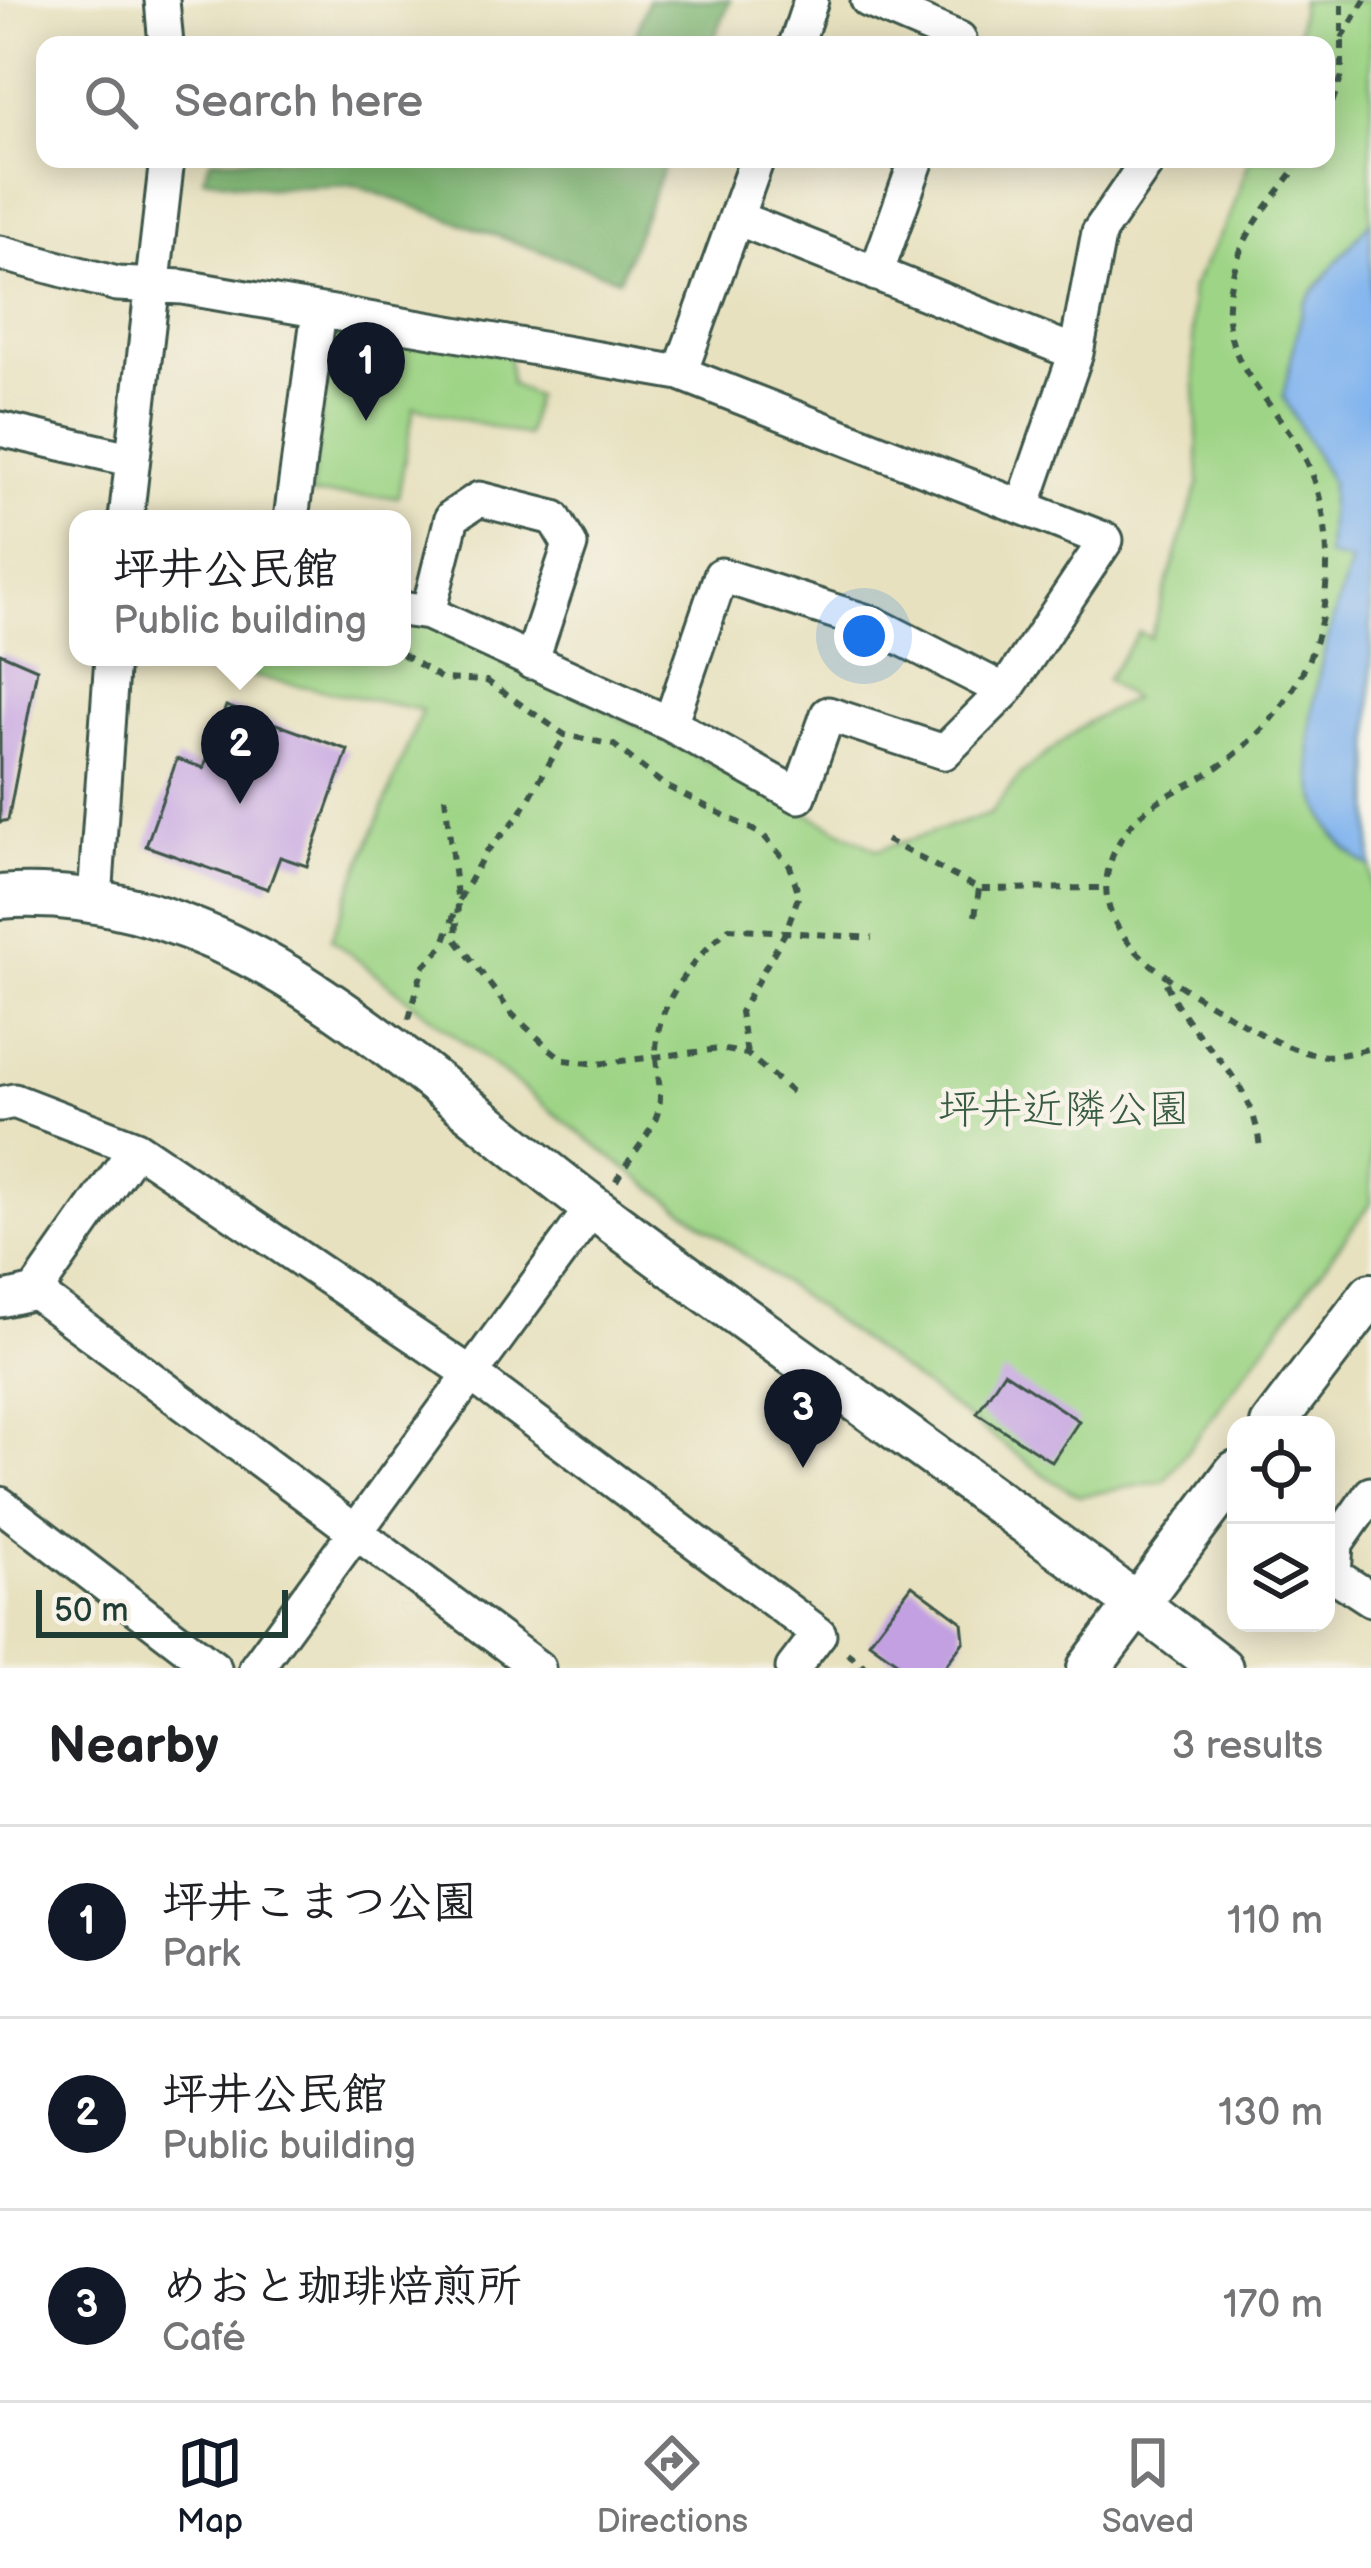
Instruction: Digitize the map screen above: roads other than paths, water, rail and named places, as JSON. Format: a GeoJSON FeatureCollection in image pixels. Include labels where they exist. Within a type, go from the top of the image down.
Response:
{"type":"FeatureCollection","features":[{"type":"Feature","properties":{"kind":"street"},"geometry":{"type":"LineString","coordinates":[[162,0],[165,36]]}},
{"type":"Feature","properties":{"kind":"street"},"geometry":{"type":"LineString","coordinates":[[799,36],[811,0]]}},
{"type":"Feature","properties":{"kind":"street"},"geometry":{"type":"LineString","coordinates":[[868,0],[952,36]]}},
{"type":"Feature","properties":{"kind":"street"},"geometry":{"type":"LineString","coordinates":[[127,510],[166,168]]}},
{"type":"Feature","properties":{"kind":"street"},"geometry":{"type":"LineString","coordinates":[[680,373],[754,168]]}},
{"type":"Feature","properties":{"kind":"street"},"geometry":{"type":"LineString","coordinates":[[876,274],[914,168]]}},
{"type":"Feature","properties":{"kind":"street"},"geometry":{"type":"LineString","coordinates":[[1024,503],[1076,352],[1099,232],[1143,168]]}},
{"type":"Feature","properties":{"kind":"street"},"geometry":{"type":"LineString","coordinates":[[737,218],[1076,352]]}},
{"type":"Feature","properties":{"kind":"street"},"geometry":{"type":"LineString","coordinates":[[0,253],[117,284],[319,311],[680,373],[1024,503],[1106,540],[1005,691],[944,752],[828,714],[799,796],[670,724],[415,611],[452,518],[479,499],[554,518],[570,545],[531,662]]}},
{"type":"Feature","properties":{"kind":"street"},"geometry":{"type":"LineString","coordinates":[[292,510],[319,311]]}},
{"type":"Feature","properties":{"kind":"street"},"geometry":{"type":"LineString","coordinates":[[0,429],[130,460]]}},
{"type":"Feature","properties":{"kind":"street"},"geometry":{"type":"LineString","coordinates":[[670,724],[722,575],[874,624],[1005,691]]}},
{"type":"Feature","properties":{"kind":"street"},"geometry":{"type":"LineString","coordinates":[[94,899],[111,666]]}},
{"type":"Feature","properties":{"kind":"street"},"geometry":{"type":"LineString","coordinates":[[0,897],[94,899],[173,923],[247,954],[604,1194],[1221,1668]]}},
{"type":"Feature","properties":{"kind":"street"},"geometry":{"type":"LineString","coordinates":[[0,1104],[14,1101],[136,1148],[471,1374],[819,1634],[793,1668]]}},
{"type":"Feature","properties":{"kind":"street"},"geometry":{"type":"LineString","coordinates":[[0,1300],[35,1292],[136,1148]]}},
{"type":"Feature","properties":{"kind":"street"},"geometry":{"type":"LineString","coordinates":[[256,1668],[604,1194]]}},
{"type":"Feature","properties":{"kind":"street"},"geometry":{"type":"LineString","coordinates":[[35,1292],[538,1668]]}},
{"type":"Feature","properties":{"kind":"street"},"geometry":{"type":"LineString","coordinates":[[1279,1416],[1371,1295]]}},
{"type":"Feature","properties":{"kind":"street"},"geometry":{"type":"LineString","coordinates":[[1089,1668],[1227,1484]]}},
{"type":"Feature","properties":{"kind":"street"},"geometry":{"type":"LineString","coordinates":[[1371,1494],[1336,1544],[1334,1575],[1371,1599]]}},
{"type":"Feature","properties":{"kind":"street"},"geometry":{"type":"LineString","coordinates":[[0,1504],[214,1668]]}},
{"type":"Feature","properties":{"kind":"water"},"geometry":{"type":"Polygon","coordinates":[[[1371,220],[1370,867],[1338,839],[1320,805],[1311,766],[1318,682],[1351,562],[1327,556],[1331,482],[1283,396],[1304,303],[1371,220]]]}},
{"type":"Feature","properties":{"kind":"place","name":"坪井こまつ公園"},"geometry":{"type":"Point","coordinates":[366,421]}},
{"type":"Feature","properties":{"kind":"place","name":"坪井公民館"},"geometry":{"type":"Point","coordinates":[240,804]}},
{"type":"Feature","properties":{"kind":"place","name":"めおと珈琲焙煎所"},"geometry":{"type":"Point","coordinates":[803,1468]}},
{"type":"Feature","properties":{"kind":"park label","name":"坪井近隣公園"},"geometry":{"type":"Point","coordinates":[1064,1108]}}]}
